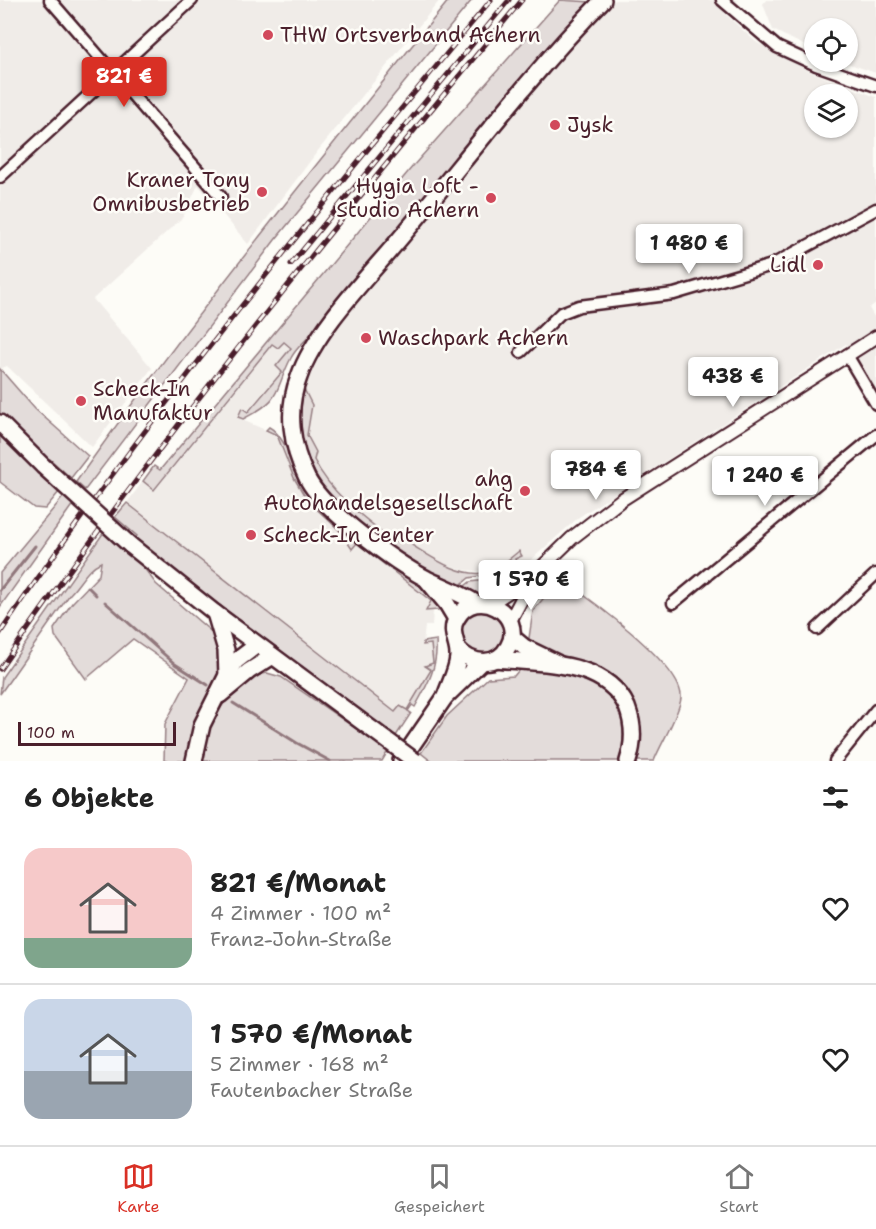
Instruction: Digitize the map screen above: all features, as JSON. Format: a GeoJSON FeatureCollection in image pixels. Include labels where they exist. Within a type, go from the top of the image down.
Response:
{"type":"FeatureCollection","features":[{"type":"Feature","properties":{"kind":"main road"},"geometry":{"type":"LineString","coordinates":[[401,761],[445,697],[488,660],[504,653],[512,637],[510,621],[498,607],[483,603],[425,578],[352,528],[322,500],[308,480],[298,459],[292,434],[293,393],[311,351],[347,302],[545,63],[603,0]]}},
{"type":"Feature","properties":{"kind":"main road"},"geometry":{"type":"LineString","coordinates":[[0,423],[43,466],[130,544],[257,645],[415,761]]}},
{"type":"Feature","properties":{"kind":"main road"},"geometry":{"type":"LineString","coordinates":[[425,578],[447,604],[456,619]]}},
{"type":"Feature","properties":{"kind":"main road"},"geometry":{"type":"LineString","coordinates":[[445,697],[455,669],[458,649],[453,634],[456,619],[467,607],[483,603]]}},
{"type":"Feature","properties":{"kind":"main road"},"geometry":{"type":"LineString","coordinates":[[215,613],[226,650],[227,675]]}},
{"type":"Feature","properties":{"kind":"main road"},"geometry":{"type":"LineString","coordinates":[[512,637],[524,647],[559,664],[602,679],[622,699],[633,730],[628,761]]}},
{"type":"Feature","properties":{"kind":"main road"},"geometry":{"type":"LineString","coordinates":[[194,761],[202,724],[227,675],[236,661],[257,645]]}},
{"type":"Feature","properties":{"kind":"main road"},"geometry":{"type":"LineString","coordinates":[[458,649],[468,658],[559,664]]}},
{"type":"Feature","properties":{"kind":"main road"},"geometry":{"type":"LineString","coordinates":[[215,699],[249,671],[273,656]]}},
{"type":"Feature","properties":{"kind":"street"},"geometry":{"type":"LineString","coordinates":[[50,0],[220,196]]}},
{"type":"Feature","properties":{"kind":"street"},"geometry":{"type":"LineString","coordinates":[[0,177],[192,0]]}},
{"type":"Feature","properties":{"kind":"street"},"geometry":{"type":"LineString","coordinates":[[722,0],[777,47],[816,65],[876,86]]}},
{"type":"Feature","properties":{"kind":"street"},"geometry":{"type":"LineString","coordinates":[[521,352],[561,313],[579,306],[674,294],[772,266],[876,209]]}},
{"type":"Feature","properties":{"kind":"street"},"geometry":{"type":"LineString","coordinates":[[483,603],[535,574],[572,538],[621,501],[876,337]]}},
{"type":"Feature","properties":{"kind":"street"},"geometry":{"type":"LineString","coordinates":[[847,355],[876,404]]}},
{"type":"Feature","properties":{"kind":"street"},"geometry":{"type":"LineString","coordinates":[[673,603],[876,435]]}},
{"type":"Feature","properties":{"kind":"street"},"geometry":{"type":"LineString","coordinates":[[510,621],[535,574]]}},
{"type":"Feature","properties":{"kind":"street"},"geometry":{"type":"LineString","coordinates":[[817,628],[876,574]]}},
{"type":"Feature","properties":{"kind":"street"},"geometry":{"type":"LineString","coordinates":[[835,761],[876,710]]}},
{"type":"Feature","properties":{"kind":"shaded area"},"geometry":{"type":"Polygon","coordinates":[[[0,0],[440,0],[317,152],[248,244],[198,185],[183,217],[93,299],[152,368],[92,447],[7,366],[0,369],[0,0]]]}},
{"type":"Feature","properties":{"kind":"shaded area"},"geometry":{"type":"Polygon","coordinates":[[[449,0],[472,0],[275,240],[85,490],[76,482],[165,359],[449,0]]]}},
{"type":"Feature","properties":{"kind":"shaded area"},"geometry":{"type":"Polygon","coordinates":[[[560,0],[591,2],[536,63],[320,327],[297,349],[271,400],[243,419],[238,417],[242,408],[248,412],[282,372],[276,366],[291,348],[284,342],[278,348],[272,344],[154,490],[143,481],[154,466],[160,470],[413,166],[560,0]]]}},
{"type":"Feature","properties":{"kind":"shaded area"},"geometry":{"type":"Polygon","coordinates":[[[615,0],[738,0],[724,13],[756,42],[804,68],[804,72],[811,72],[842,84],[804,84],[804,138],[858,138],[858,90],[876,97],[876,303],[869,308],[876,320],[876,392],[846,344],[579,517],[522,568],[518,569],[515,559],[519,552],[490,572],[463,570],[444,564],[402,539],[395,542],[350,507],[321,474],[314,460],[316,452],[307,435],[312,405],[304,389],[334,327],[516,106],[586,27],[615,0]]]}},
{"type":"Feature","properties":{"kind":"shaded area"},"geometry":{"type":"Polygon","coordinates":[[[766,0],[876,0],[876,73],[858,67],[858,18],[804,18],[804,45],[773,30],[763,4],[766,0]]]}},
{"type":"Feature","properties":{"kind":"shaded area"},"geometry":{"type":"Polygon","coordinates":[[[284,342],[291,348],[276,366],[282,371],[240,419],[277,435],[303,494],[321,515],[339,530],[353,549],[357,543],[431,602],[427,611],[433,611],[432,626],[425,626],[423,644],[431,644],[433,664],[425,666],[432,670],[407,710],[400,706],[395,712],[127,503],[143,481],[155,490],[273,344],[284,342]]]}},
{"type":"Feature","properties":{"kind":"shaded area"},"geometry":{"type":"Polygon","coordinates":[[[0,369],[35,409],[88,456],[71,478],[50,459],[47,460],[0,414],[0,369]]]}},
{"type":"Feature","properties":{"kind":"shaded area"},"geometry":{"type":"Polygon","coordinates":[[[304,389],[312,405],[307,435],[316,452],[314,460],[321,473],[339,495],[360,515],[395,542],[402,539],[454,569],[477,573],[492,571],[519,551],[522,556],[515,559],[518,569],[469,578],[458,587],[370,532],[344,510],[322,485],[307,457],[301,425],[304,389]]]}},
{"type":"Feature","properties":{"kind":"shaded area"},"geometry":{"type":"Polygon","coordinates":[[[269,427],[276,432],[282,440],[314,500],[342,527],[443,605],[438,610],[426,611],[431,601],[357,543],[352,549],[339,530],[307,500],[294,478],[277,435],[266,430],[269,427]]]}},
{"type":"Feature","properties":{"kind":"shaded area"},"geometry":{"type":"Polygon","coordinates":[[[0,433],[59,492],[45,509],[34,508],[0,482],[0,433]]]}},
{"type":"Feature","properties":{"kind":"shaded area"},"geometry":{"type":"Polygon","coordinates":[[[64,496],[73,504],[0,607],[0,573],[64,496]]]}},
{"type":"Feature","properties":{"kind":"shaded area"},"geometry":{"type":"Polygon","coordinates":[[[127,503],[395,712],[400,706],[407,710],[431,670],[425,666],[433,663],[431,644],[423,645],[423,642],[436,640],[434,667],[428,683],[415,707],[412,705],[408,711],[411,713],[396,736],[226,610],[135,539],[137,536],[115,517],[127,503]]]}},
{"type":"Feature","properties":{"kind":"shaded area"},"geometry":{"type":"Polygon","coordinates":[[[104,532],[132,552],[156,584],[215,635],[220,651],[220,666],[216,682],[195,728],[188,761],[164,761],[165,724],[189,678],[133,639],[86,679],[55,636],[54,629],[72,603],[99,575],[101,562],[88,572],[70,594],[0,694],[2,677],[104,532]]]}},
{"type":"Feature","properties":{"kind":"shaded area"},"geometry":{"type":"Polygon","coordinates":[[[560,578],[611,615],[651,651],[678,684],[680,704],[654,761],[635,761],[640,738],[622,688],[610,675],[592,665],[528,645],[533,611],[560,578]]]}},
{"type":"Feature","properties":{"kind":"shaded area"},"geometry":{"type":"Polygon","coordinates":[[[494,579],[503,590],[482,595],[461,589],[470,582],[494,579]]]}},
{"type":"Feature","properties":{"kind":"shaded area"},"geometry":{"type":"Polygon","coordinates":[[[482,609],[498,616],[505,632],[498,648],[482,655],[466,648],[459,632],[466,616],[482,609]]]}},
{"type":"Feature","properties":{"kind":"shaded area"},"geometry":{"type":"Polygon","coordinates":[[[523,665],[587,678],[608,692],[620,713],[622,725],[622,749],[619,761],[431,761],[421,753],[447,716],[488,678],[514,676],[523,665]]]}},
{"type":"Feature","properties":{"kind":"shaded area"},"geometry":{"type":"Polygon","coordinates":[[[267,673],[281,677],[388,751],[382,761],[202,761],[208,734],[221,707],[242,685],[254,677],[267,673]]]}},
{"type":"Feature","properties":{"kind":"waterway"},"geometry":{"type":"LineString","coordinates":[[0,590],[35,546]]}},
{"type":"Feature","properties":{"kind":"waterway"},"geometry":{"type":"LineString","coordinates":[[88,587],[96,595]]}},
{"type":"Feature","properties":{"kind":"waterway"},"geometry":{"type":"LineString","coordinates":[[105,602],[175,664],[208,685]]}},
{"type":"Feature","properties":{"kind":"waterway"},"geometry":{"type":"LineString","coordinates":[[233,703],[330,761]]}},
{"type":"Feature","properties":{"kind":"railway"},"geometry":{"type":"LineString","coordinates":[[0,633],[116,470],[238,310],[491,0]]}},
{"type":"Feature","properties":{"kind":"railway"},"geometry":{"type":"LineString","coordinates":[[291,264],[509,0]]}},
{"type":"Feature","properties":{"kind":"railway"},"geometry":{"type":"LineString","coordinates":[[0,669],[61,582],[188,412],[320,246],[522,0]]}},
{"type":"Feature","properties":{"kind":"place","name":"THW Ortsverband Achern"},"geometry":{"type":"Point","coordinates":[268,35]}},
{"type":"Feature","properties":{"kind":"place","name":"Jysk"},"geometry":{"type":"Point","coordinates":[555,125]}},
{"type":"Feature","properties":{"kind":"place","name":"Kraner Tony Omnibusbetrieb"},"geometry":{"type":"Point","coordinates":[262,192]}},
{"type":"Feature","properties":{"kind":"place","name":"Hygia Loft - Studio Achern"},"geometry":{"type":"Point","coordinates":[491,198]}},
{"type":"Feature","properties":{"kind":"place","name":"Lidl"},"geometry":{"type":"Point","coordinates":[818,265]}},
{"type":"Feature","properties":{"kind":"place","name":"Waschpark Achern"},"geometry":{"type":"Point","coordinates":[366,338]}},
{"type":"Feature","properties":{"kind":"place","name":"Scheck-In Manufaktur"},"geometry":{"type":"Point","coordinates":[81,401]}},
{"type":"Feature","properties":{"kind":"place","name":"ahg Autohandelsgesellschaft"},"geometry":{"type":"Point","coordinates":[525,491]}},
{"type":"Feature","properties":{"kind":"place","name":"Scheck-In Center"},"geometry":{"type":"Point","coordinates":[251,535]}}]}
